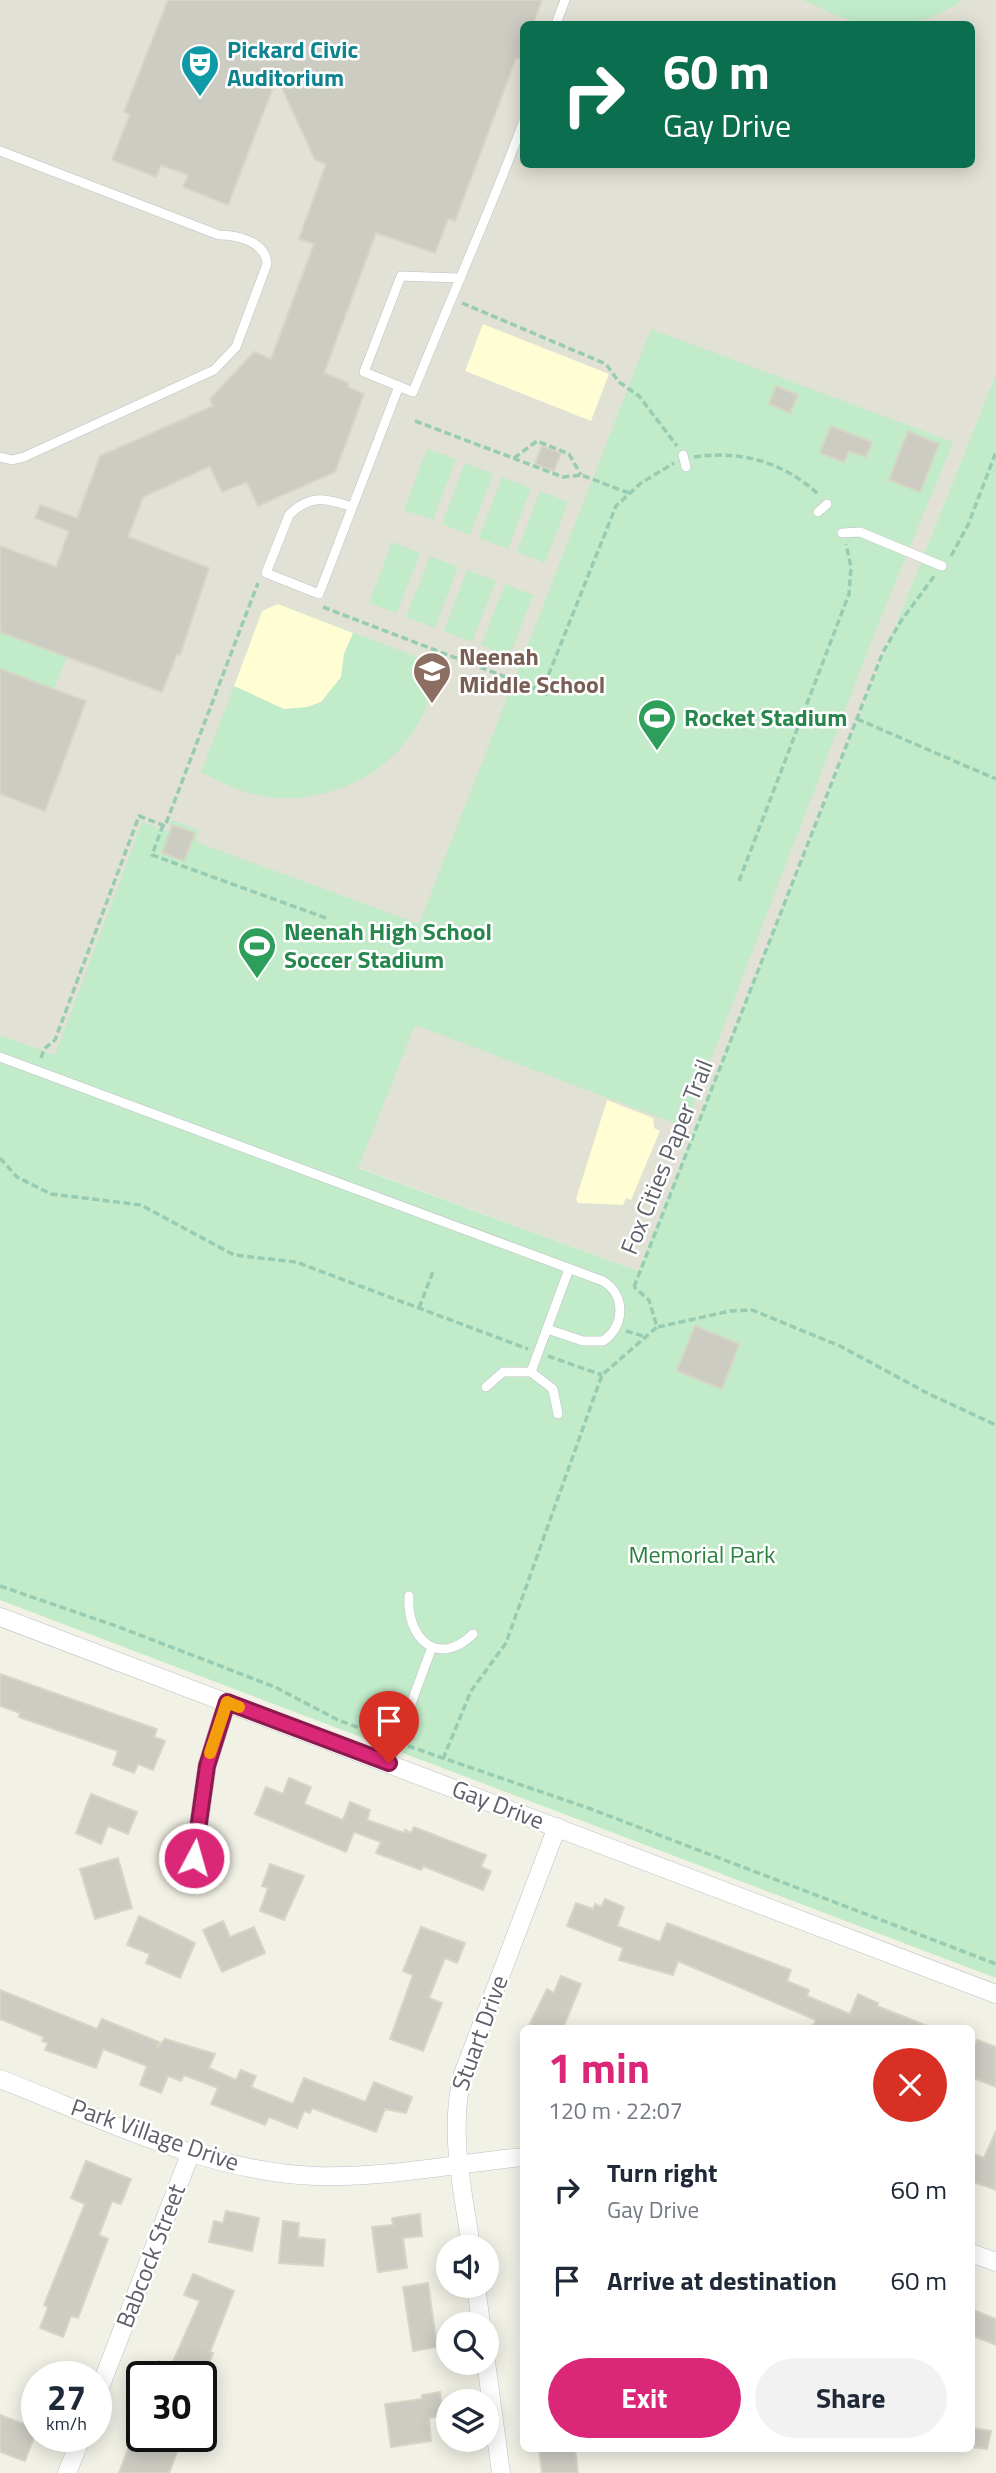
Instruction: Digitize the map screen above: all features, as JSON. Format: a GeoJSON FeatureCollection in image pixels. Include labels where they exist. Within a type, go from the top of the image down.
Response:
{"type":"FeatureCollection","features":[{"type":"Feature","properties":{"kind":"street","name":"Gay Drive"},"geometry":{"type":"LineString","coordinates":[[0,1617],[996,1993]]}},
{"type":"Feature","properties":{"kind":"street"},"geometry":{"type":"LineString","coordinates":[[194,1858],[207,1766],[227,1702]]}},
{"type":"Feature","properties":{"kind":"street","name":"Stuart Drive"},"geometry":{"type":"LineString","coordinates":[[469,2235],[455,2127],[456,2101],[463,2074],[557,1827]]}},
{"type":"Feature","properties":{"kind":"street","name":"Park Village Drive"},"geometry":{"type":"LineString","coordinates":[[0,2079],[191,2152],[265,2171],[314,2176],[409,2172],[520,2157]]}},
{"type":"Feature","properties":{"kind":"street","name":"Babcock Street"},"geometry":{"type":"LineString","coordinates":[[110,2361],[191,2152]]}},
{"type":"Feature","properties":{"kind":"street"},"geometry":{"type":"LineString","coordinates":[[975,2254],[996,2262]]}},
{"type":"Feature","properties":{"kind":"street"},"geometry":{"type":"LineString","coordinates":[[488,2375],[501,2473]]}},
{"type":"Feature","properties":{"kind":"street"},"geometry":{"type":"LineString","coordinates":[[67,2473],[76,2452]]}},
{"type":"Feature","properties":{"kind":"lane"},"geometry":{"type":"LineString","coordinates":[[557,21],[565,0]]}},
{"type":"Feature","properties":{"kind":"lane"},"geometry":{"type":"LineString","coordinates":[[458,278],[401,276],[364,372],[413,392],[458,278],[474,249],[520,131]]}},
{"type":"Feature","properties":{"kind":"lane"},"geometry":{"type":"LineString","coordinates":[[0,151],[219,235],[230,235],[257,245],[265,253],[267,264],[236,347],[214,370],[24,457],[12,460],[0,457]]}},
{"type":"Feature","properties":{"kind":"lane"},"geometry":{"type":"LineString","coordinates":[[352,506],[328,498],[317,499],[294,510],[289,515],[266,573],[319,594],[399,386]]}},
{"type":"Feature","properties":{"kind":"lane"},"geometry":{"type":"LineString","coordinates":[[818,512],[827,504]]}},
{"type":"Feature","properties":{"kind":"lane"},"geometry":{"type":"LineString","coordinates":[[842,533],[860,532],[942,566]]}},
{"type":"Feature","properties":{"kind":"lane"},"geometry":{"type":"LineString","coordinates":[[0,1057],[614,1288],[620,1307],[615,1328],[603,1341],[593,1343],[547,1329]]}},
{"type":"Feature","properties":{"kind":"lane"},"geometry":{"type":"LineString","coordinates":[[531,1372],[569,1269]]}},
{"type":"Feature","properties":{"kind":"lane"},"geometry":{"type":"LineString","coordinates":[[486,1387],[503,1372],[531,1372],[554,1389],[558,1414]]}},
{"type":"Feature","properties":{"kind":"lane"},"geometry":{"type":"LineString","coordinates":[[409,1596],[412,1626],[419,1638],[432,1647],[461,1644],[472,1634]]}},
{"type":"Feature","properties":{"kind":"lane"},"geometry":{"type":"LineString","coordinates":[[389,1763],[432,1647]]}},
{"type":"Feature","properties":{"kind":"path"},"geometry":{"type":"LineString","coordinates":[[451,298],[606,364],[619,382],[639,396],[684,460]]}},
{"type":"Feature","properties":{"kind":"path"},"geometry":{"type":"LineString","coordinates":[[415,421],[563,477],[581,475],[629,493]]}},
{"type":"Feature","properties":{"kind":"path"},"geometry":{"type":"LineString","coordinates":[[514,458],[537,441],[569,454],[581,475]]}},
{"type":"Feature","properties":{"kind":"path","name":"Fox Cities Paper Trail"},"geometry":{"type":"LineString","coordinates":[[657,1327],[649,1300],[634,1287],[883,652],[901,621],[942,566],[968,525],[996,452]]}},
{"type":"Feature","properties":{"kind":"path"},"geometry":{"type":"LineString","coordinates":[[542,691],[616,506],[663,468],[684,460],[731,454],[771,463],[790,472],[827,504]]}},
{"type":"Feature","properties":{"kind":"path"},"geometry":{"type":"LineString","coordinates":[[739,881],[849,594],[850,567],[842,533]]}},
{"type":"Feature","properties":{"kind":"path"},"geometry":{"type":"LineString","coordinates":[[266,573],[256,586],[152,855],[326,918]]}},
{"type":"Feature","properties":{"kind":"path"},"geometry":{"type":"LineString","coordinates":[[323,607],[542,691],[550,697]]}},
{"type":"Feature","properties":{"kind":"path"},"geometry":{"type":"LineString","coordinates":[[857,719],[996,779]]}},
{"type":"Feature","properties":{"kind":"path"},"geometry":{"type":"LineString","coordinates":[[36,1070],[44,1049],[55,1040],[139,816],[163,825]]}},
{"type":"Feature","properties":{"kind":"path"},"geometry":{"type":"LineString","coordinates":[[0,1158],[29,1185],[51,1194],[141,1205],[234,1255],[296,1262],[602,1375]]}},
{"type":"Feature","properties":{"kind":"path"},"geometry":{"type":"LineString","coordinates":[[419,1308],[433,1269]]}},
{"type":"Feature","properties":{"kind":"path"},"geometry":{"type":"LineString","coordinates":[[443,1759],[471,1691],[506,1643],[602,1375],[657,1327],[730,1311],[752,1310],[839,1346],[929,1394],[996,1424]]}},
{"type":"Feature","properties":{"kind":"path"},"geometry":{"type":"LineString","coordinates":[[615,1328],[647,1337]]}},
{"type":"Feature","properties":{"kind":"path"},"geometry":{"type":"LineString","coordinates":[[0,1586],[119,1627],[275,1687],[338,1720],[674,1840],[996,1964]]}},
{"type":"Feature","properties":{"kind":"path"},"geometry":{"type":"LineString","coordinates":[[3,1596],[6,1588]]}},
{"type":"Feature","properties":{"kind":"shaded area","name":"Neenah Middle School"},"geometry":{"type":"Polygon","coordinates":[[[0,0],[996,0],[996,374],[638,1271],[0,1035],[0,0]]]}},
{"type":"Feature","properties":{"kind":"green space"},"geometry":{"type":"Polygon","coordinates":[[[803,0],[962,0],[940,13],[918,21],[852,21],[803,0]]]}},
{"type":"Feature","properties":{"kind":"green space","name":"Memorial Park"},"geometry":{"type":"Polygon","coordinates":[[[651,329],[953,442],[877,627],[685,1127],[415,1025],[358,1168],[638,1271],[996,374],[996,1978],[0,1600],[0,1035],[55,1055],[142,822],[168,832],[172,820],[199,830],[196,842],[419,924],[651,329]]]}},
{"type":"Feature","properties":{"kind":"green space"},"geometry":{"type":"Polygon","coordinates":[[[427,449],[456,459],[433,520],[404,510],[427,449]]]}},
{"type":"Feature","properties":{"kind":"green space"},"geometry":{"type":"Polygon","coordinates":[[[465,463],[493,474],[470,535],[442,524],[465,463]]]}},
{"type":"Feature","properties":{"kind":"green space"},"geometry":{"type":"Polygon","coordinates":[[[502,477],[531,488],[508,549],[479,538],[502,477]]]}},
{"type":"Feature","properties":{"kind":"green space"},"geometry":{"type":"Polygon","coordinates":[[[540,491],[568,502],[545,563],[517,552],[540,491]]]}},
{"type":"Feature","properties":{"kind":"green space"},"geometry":{"type":"Polygon","coordinates":[[[392,542],[420,553],[397,613],[369,603],[392,542]]]}},
{"type":"Feature","properties":{"kind":"green space"},"geometry":{"type":"Polygon","coordinates":[[[430,556],[458,567],[435,628],[406,617],[430,556]]]}},
{"type":"Feature","properties":{"kind":"green space"},"geometry":{"type":"Polygon","coordinates":[[[467,570],[496,581],[472,642],[444,631],[467,570]]]}},
{"type":"Feature","properties":{"kind":"green space"},"geometry":{"type":"Polygon","coordinates":[[[505,584],[533,595],[510,656],[481,645],[505,584]]]}},
{"type":"Feature","properties":{"kind":"green space"},"geometry":{"type":"Polygon","coordinates":[[[278,604],[441,666],[423,715],[400,749],[362,778],[317,795],[269,797],[240,790],[201,773],[262,611],[278,604]]]}},
{"type":"Feature","properties":{"kind":"green space"},"geometry":{"type":"Polygon","coordinates":[[[0,632],[67,657],[54,689],[0,669],[0,632]]]}},
{"type":"Feature","properties":{"kind":"sand"},"geometry":{"type":"Polygon","coordinates":[[[483,324],[609,374],[591,421],[465,371],[483,324]]]}},
{"type":"Feature","properties":{"kind":"sand"},"geometry":{"type":"Polygon","coordinates":[[[278,604],[353,633],[344,654],[341,677],[321,702],[307,707],[284,709],[234,686],[262,611],[278,604]]]}},
{"type":"Feature","properties":{"kind":"sand"},"geometry":{"type":"Polygon","coordinates":[[[607,1100],[653,1118],[654,1128],[660,1131],[631,1200],[626,1198],[623,1205],[578,1203],[576,1199],[607,1100]]]}},
{"type":"Feature","properties":{"kind":"building"},"geometry":{"type":"Polygon","coordinates":[[[168,0],[542,0],[534,21],[520,21],[520,59],[516,58],[455,221],[448,219],[435,253],[376,233],[324,373],[349,383],[348,387],[364,394],[335,472],[258,506],[247,482],[222,492],[210,466],[143,497],[128,537],[209,568],[180,655],[177,654],[162,692],[0,632],[0,546],[56,567],[69,531],[35,518],[40,505],[77,518],[100,456],[213,406],[210,399],[254,352],[271,359],[314,244],[299,239],[326,164],[315,160],[277,77],[228,205],[183,187],[188,175],[161,165],[156,177],[112,160],[130,114],[124,112],[168,0]]]}},
{"type":"Feature","properties":{"kind":"building"},"geometry":{"type":"Polygon","coordinates":[[[776,386],[798,395],[790,413],[769,404],[776,386]]]}},
{"type":"Feature","properties":{"kind":"building"},"geometry":{"type":"Polygon","coordinates":[[[831,426],[872,442],[866,457],[849,451],[844,462],[820,453],[831,426]]]}},
{"type":"Feature","properties":{"kind":"building"},"geometry":{"type":"Polygon","coordinates":[[[908,431],[939,444],[920,492],[889,480],[908,431]]]}},
{"type":"Feature","properties":{"kind":"building"},"geometry":{"type":"Polygon","coordinates":[[[542,446],[561,453],[554,471],[535,464],[542,446]]]}},
{"type":"Feature","properties":{"kind":"building"},"geometry":{"type":"Polygon","coordinates":[[[0,669],[86,701],[45,811],[0,794],[0,669]]]}},
{"type":"Feature","properties":{"kind":"building"},"geometry":{"type":"Polygon","coordinates":[[[173,825],[195,833],[184,861],[162,853],[173,825]]]}},
{"type":"Feature","properties":{"kind":"building"},"geometry":{"type":"Polygon","coordinates":[[[695,1326],[739,1344],[722,1389],[677,1371],[695,1326]]]}},
{"type":"Feature","properties":{"kind":"building"},"geometry":{"type":"Polygon","coordinates":[[[0,1674],[157,1729],[154,1737],[165,1741],[153,1770],[138,1764],[134,1773],[113,1765],[118,1751],[19,1717],[20,1713],[0,1706],[0,1674]]]}},
{"type":"Feature","properties":{"kind":"building"},"geometry":{"type":"Polygon","coordinates":[[[289,1778],[311,1787],[304,1804],[343,1820],[350,1802],[370,1810],[367,1820],[404,1833],[405,1830],[411,1833],[414,1827],[486,1855],[481,1867],[491,1871],[483,1890],[423,1866],[421,1870],[376,1853],[381,1842],[354,1832],[346,1852],[255,1814],[266,1787],[283,1794],[289,1778]]]}},
{"type":"Feature","properties":{"kind":"building"},"geometry":{"type":"Polygon","coordinates":[[[91,1794],[137,1812],[128,1834],[108,1826],[101,1844],[76,1833],[91,1794]]]}},
{"type":"Feature","properties":{"kind":"building"},"geometry":{"type":"Polygon","coordinates":[[[118,1858],[132,1908],[95,1919],[80,1869],[118,1858]]]}},
{"type":"Feature","properties":{"kind":"building"},"geometry":{"type":"Polygon","coordinates":[[[270,1864],[304,1876],[284,1920],[260,1911],[268,1888],[262,1886],[270,1864]]]}},
{"type":"Feature","properties":{"kind":"building"},"geometry":{"type":"Polygon","coordinates":[[[605,1899],[624,1907],[617,1926],[660,1942],[667,1923],[791,1970],[787,1981],[809,1990],[807,1996],[850,2014],[858,1994],[878,2003],[877,2006],[924,2025],[814,2025],[816,2020],[678,1961],[673,1975],[619,1960],[623,1948],[567,1926],[576,1903],[593,1909],[595,1904],[601,1907],[605,1899]]]}},
{"type":"Feature","properties":{"kind":"building"},"geometry":{"type":"Polygon","coordinates":[[[139,1916],[195,1943],[180,1978],[146,1963],[150,1954],[127,1945],[139,1916]]]}},
{"type":"Feature","properties":{"kind":"building"},"geometry":{"type":"Polygon","coordinates":[[[223,1921],[230,1937],[254,1927],[265,1953],[222,1972],[203,1930],[223,1921]]]}},
{"type":"Feature","properties":{"kind":"building"},"geometry":{"type":"Polygon","coordinates":[[[421,1927],[465,1943],[457,1963],[445,1958],[429,1998],[442,2003],[423,2051],[390,2039],[413,1975],[403,1971],[421,1927]]]}},
{"type":"Feature","properties":{"kind":"building"},"geometry":{"type":"Polygon","coordinates":[[[561,1976],[581,1984],[564,2025],[529,2025],[547,1989],[554,1993],[561,1976]]]}},
{"type":"Feature","properties":{"kind":"building"},"geometry":{"type":"Polygon","coordinates":[[[0,1990],[97,2029],[102,2019],[159,2042],[156,2049],[165,2039],[215,2054],[209,2068],[236,2080],[241,2070],[256,2076],[251,2087],[293,2104],[304,2078],[363,2101],[366,2101],[374,2082],[412,2097],[406,2113],[385,2109],[376,2132],[312,2108],[310,2113],[304,2111],[297,2128],[269,2117],[265,2125],[211,2104],[218,2088],[184,2075],[181,2081],[168,2076],[161,2093],[140,2085],[147,2066],[103,2049],[96,2068],[45,2050],[48,2043],[42,2041],[44,2037],[0,2019],[0,1990]]]}},
{"type":"Feature","properties":{"kind":"building"},"geometry":{"type":"Polygon","coordinates":[[[977,2040],[996,2047],[996,2087],[975,2079],[977,2040]]]}},
{"type":"Feature","properties":{"kind":"building"},"geometry":{"type":"Polygon","coordinates":[[[996,2131],[996,2190],[975,2182],[975,2155],[984,2158],[996,2131]]]}},
{"type":"Feature","properties":{"kind":"building"},"geometry":{"type":"Polygon","coordinates":[[[86,2161],[131,2179],[121,2204],[112,2201],[99,2235],[108,2239],[78,2318],[71,2316],[63,2337],[40,2328],[48,2307],[44,2305],[85,2204],[71,2198],[86,2161]]]}},
{"type":"Feature","properties":{"kind":"building"},"geometry":{"type":"Polygon","coordinates":[[[226,2211],[259,2218],[252,2251],[209,2242],[214,2221],[223,2223],[226,2211]]]}},
{"type":"Feature","properties":{"kind":"building"},"geometry":{"type":"Polygon","coordinates":[[[420,2214],[422,2236],[403,2238],[407,2268],[378,2272],[372,2227],[393,2225],[392,2218],[420,2214]]]}},
{"type":"Feature","properties":{"kind":"building"},"geometry":{"type":"Polygon","coordinates":[[[283,2221],[299,2223],[298,2237],[325,2240],[323,2266],[279,2263],[283,2221]]]}},
{"type":"Feature","properties":{"kind":"building"},"geometry":{"type":"Polygon","coordinates":[[[193,2274],[234,2291],[210,2352],[213,2353],[210,2361],[173,2361],[200,2301],[184,2295],[193,2274]]]}},
{"type":"Feature","properties":{"kind":"building"},"geometry":{"type":"Polygon","coordinates":[[[428,2283],[436,2347],[413,2351],[403,2287],[428,2283]]]}},
{"type":"Feature","properties":{"kind":"building"},"geometry":{"type":"Polygon","coordinates":[[[975,2311],[996,2319],[996,2345],[975,2337],[975,2311]]]}},
{"type":"Feature","properties":{"kind":"building"},"geometry":{"type":"Polygon","coordinates":[[[436,2393],[436,2417],[429,2418],[431,2441],[391,2447],[385,2404],[422,2399],[422,2395],[436,2393]]]}},
{"type":"Feature","properties":{"kind":"building"},"geometry":{"type":"Polygon","coordinates":[[[0,2415],[21,2423],[21,2452],[28,2452],[25,2461],[0,2452],[0,2415]]]}},
{"type":"Feature","properties":{"kind":"building"},"geometry":{"type":"Polygon","coordinates":[[[975,2429],[991,2431],[987,2449],[975,2448],[975,2429]]]}},
{"type":"Feature","properties":{"kind":"building"},"geometry":{"type":"Polygon","coordinates":[[[127,2452],[177,2452],[169,2473],[119,2473],[127,2452]]]}},
{"type":"Feature","properties":{"kind":"building"},"geometry":{"type":"Polygon","coordinates":[[[539,2452],[575,2452],[578,2473],[542,2473],[539,2452]]]}},
{"type":"Feature","properties":{"kind":"slow traffic"},"geometry":{"type":"LineString","coordinates":[[210,1753],[227,1702],[239,1707]]}},
{"type":"Feature","properties":{"kind":"place","name":"Pickard Civic Auditorium"},"geometry":{"type":"Point","coordinates":[200,98]}},
{"type":"Feature","properties":{"kind":"place","name":"Neenah Middle School"},"geometry":{"type":"Point","coordinates":[432,705]}},
{"type":"Feature","properties":{"kind":"place","name":"Rocket Stadium"},"geometry":{"type":"Point","coordinates":[657,752]}},
{"type":"Feature","properties":{"kind":"place","name":"Neenah High School Soccer Stadium"},"geometry":{"type":"Point","coordinates":[257,980]}},
{"type":"Feature","properties":{"kind":"route"},"geometry":{"type":"LineString","coordinates":[[194,1858],[207,1766],[227,1702],[389,1763]]}}]}
